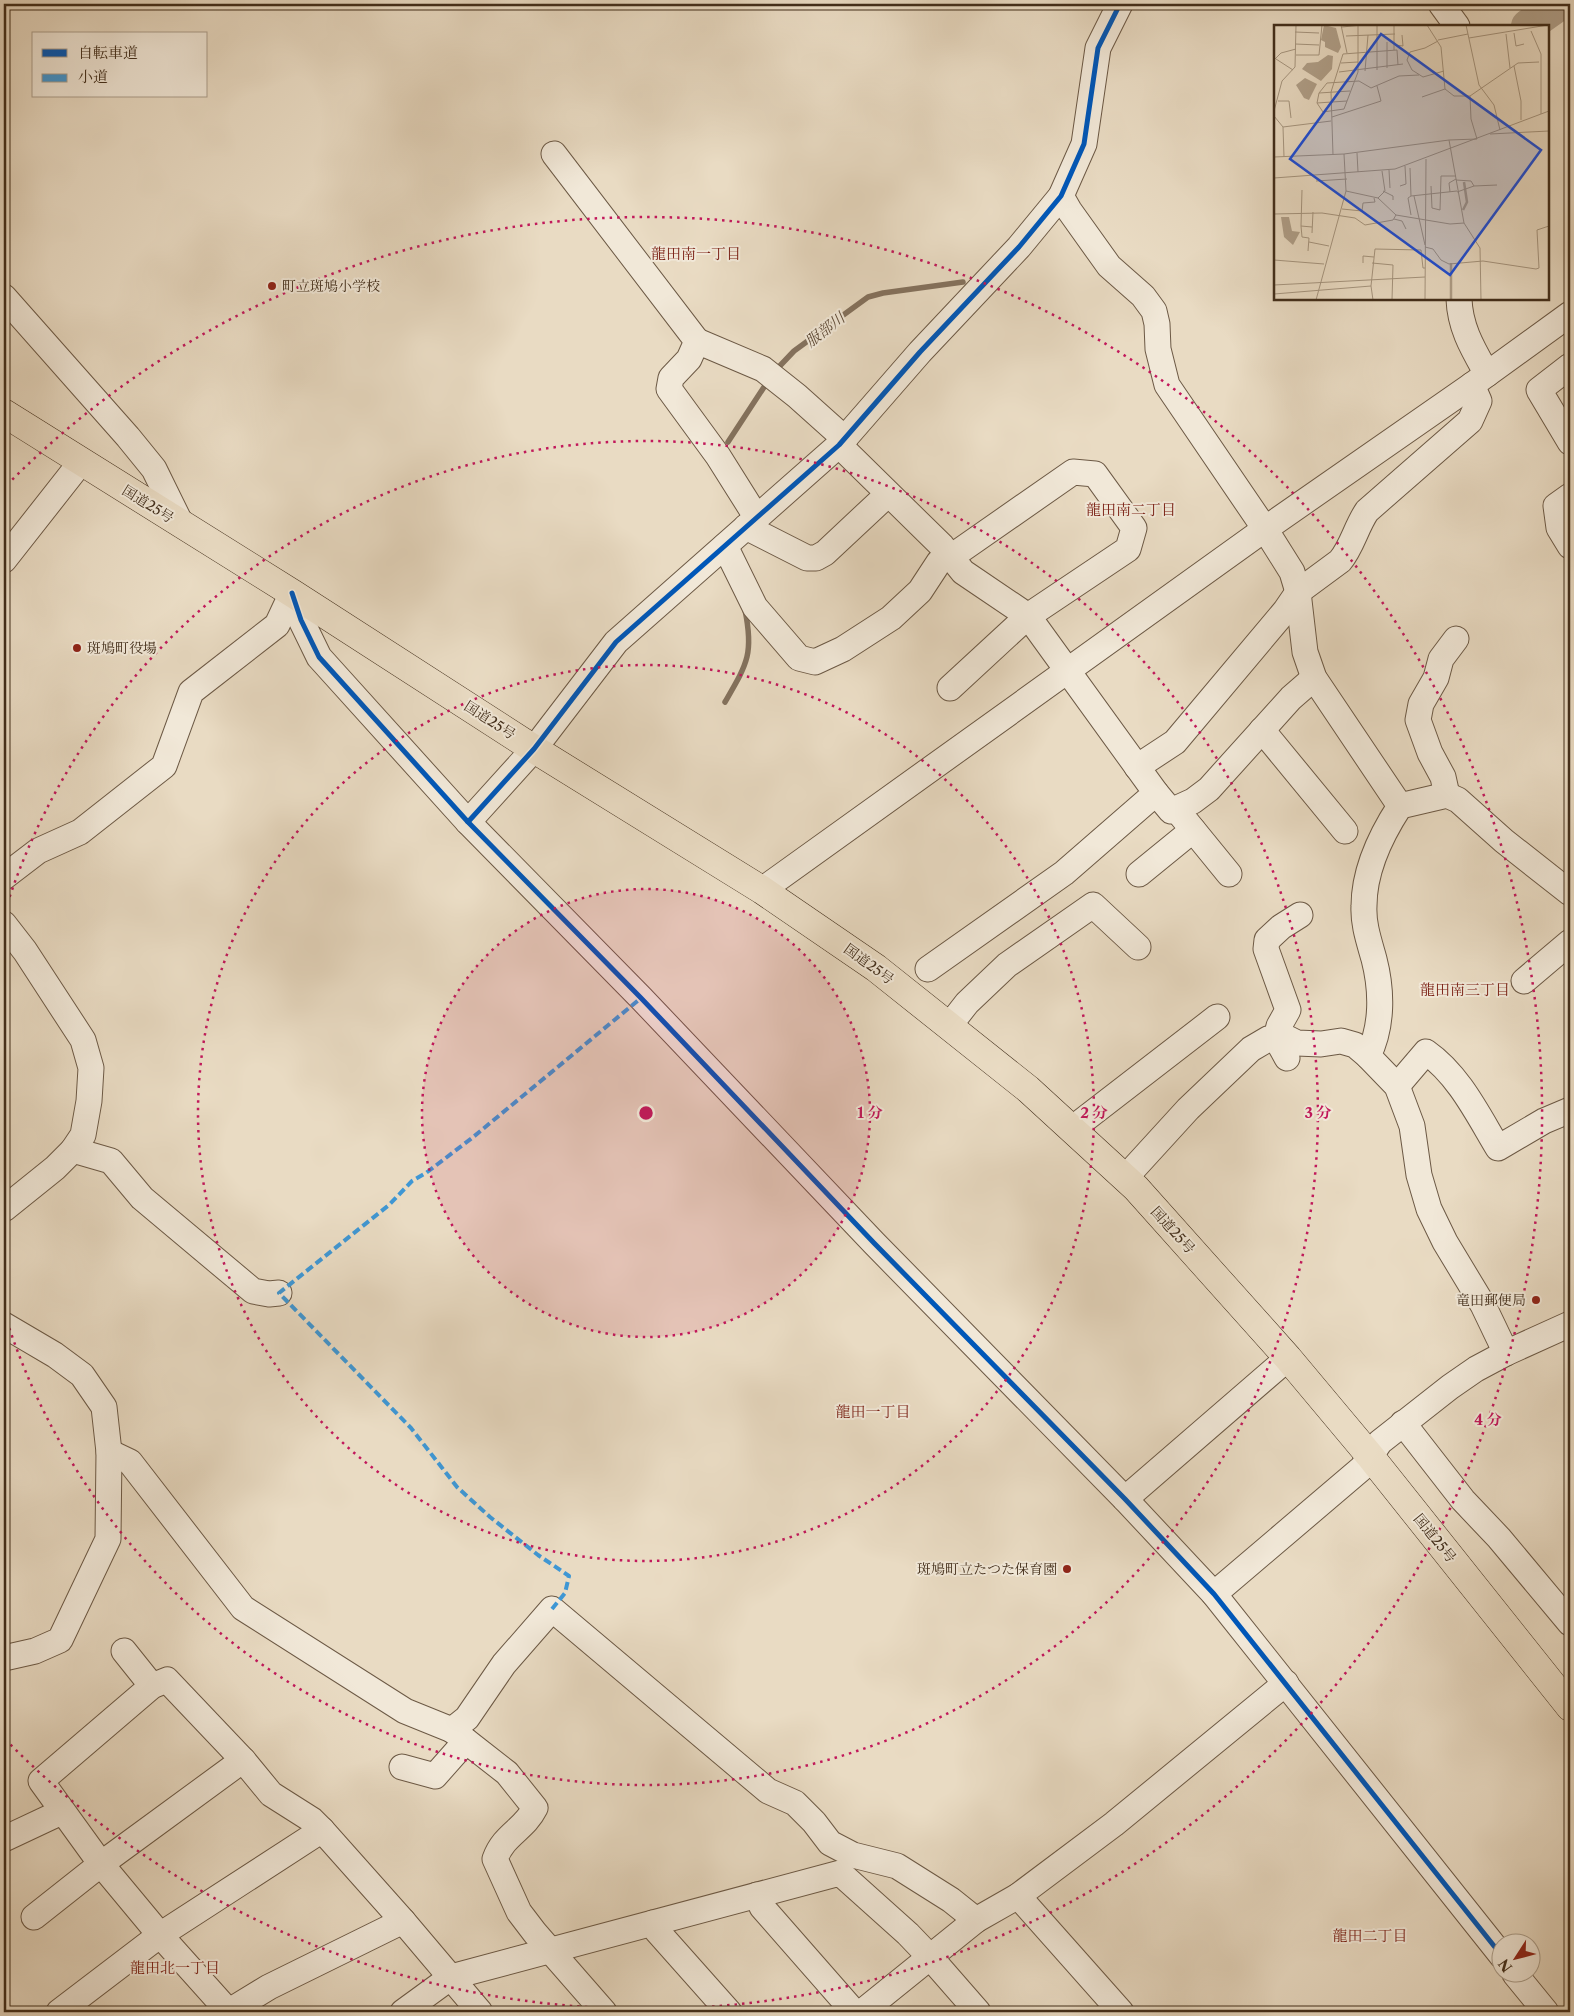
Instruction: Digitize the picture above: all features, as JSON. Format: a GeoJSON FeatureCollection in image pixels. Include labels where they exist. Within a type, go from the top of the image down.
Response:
{"type":"FeatureCollection","features":[{"type":"Feature","properties":{"kind":"highway","name":"国道25号"},"geometry":{"type":"LineString","coordinates":[[4,413],[762,890],[876,968],[1028,1090],[1136,1188],[1288,1358],[1370,1456],[1570,1707]]}},
{"type":"Feature","properties":{"kind":"street"},"geometry":{"type":"LineString","coordinates":[[468,822],[534,748],[616,642],[842,442],[920,352],[1019,247],[1065,203],[1084,144],[1098,48],[1120,4]]}},
{"type":"Feature","properties":{"kind":"street"},"geometry":{"type":"LineString","coordinates":[[1441,4],[1456,25]]}},
{"type":"Feature","properties":{"kind":"street"},"geometry":{"type":"LineString","coordinates":[[554,154],[697,341],[763,369],[797,396],[842,442],[888,494],[942,546],[963,572],[1028,616],[1066,671],[1170,811],[1193,801],[1209,789],[1291,698],[1314,678]]}},
{"type":"Feature","properties":{"kind":"street"},"geometry":{"type":"LineString","coordinates":[[1065,203],[1109,266],[1149,302],[1154,311],[1158,349],[1167,385],[1292,572],[1298,592],[1305,652],[1314,678],[1400,806]]}},
{"type":"Feature","properties":{"kind":"street"},"geometry":{"type":"LineString","coordinates":[[4,297],[154,469],[181,524]]}},
{"type":"Feature","properties":{"kind":"street"},"geometry":{"type":"LineString","coordinates":[[1138,767],[1175,742],[1285,611],[1298,592],[1329,569],[1345,554],[1359,522],[1367,511],[1470,421],[1479,401],[1480,379],[1463,326],[1459,300]]}},
{"type":"Feature","properties":{"kind":"street"},"geometry":{"type":"LineString","coordinates":[[762,890],[1265,529],[1570,314]]}},
{"type":"Feature","properties":{"kind":"street"},"geometry":{"type":"LineString","coordinates":[[697,341],[689,359],[671,378],[669,388],[718,456],[751,522],[807,558],[816,558],[825,553],[888,494]]}},
{"type":"Feature","properties":{"kind":"street"},"geometry":{"type":"LineString","coordinates":[[1570,366],[1539,390],[1570,442]]}},
{"type":"Feature","properties":{"kind":"street"},"geometry":{"type":"LineString","coordinates":[[4,560],[81,462]]}},
{"type":"Feature","properties":{"kind":"street"},"geometry":{"type":"LineString","coordinates":[[725,546],[755,607],[799,658],[816,662],[843,649],[891,618],[920,591],[940,562],[951,557],[1073,472],[1095,474],[1134,528],[1128,549],[1028,616],[950,688]]}},
{"type":"Feature","properties":{"kind":"street"},"geometry":{"type":"LineString","coordinates":[[1570,496],[1556,506],[1559,528],[1570,546]]}},
{"type":"Feature","properties":{"kind":"street"},"geometry":{"type":"LineString","coordinates":[[292,593],[301,620],[319,657],[468,822],[641,998],[874,1243],[1125,1499],[1214,1594],[1492,1943]]}},
{"type":"Feature","properties":{"kind":"street"},"geometry":{"type":"LineString","coordinates":[[4,877],[38,851],[80,832],[164,766],[191,692],[277,625],[292,593]]}},
{"type":"Feature","properties":{"kind":"street"},"geometry":{"type":"LineString","coordinates":[[1447,795],[1443,777],[1430,753],[1418,720],[1421,704],[1436,678],[1442,659],[1456,639]]}},
{"type":"Feature","properties":{"kind":"street"},"geometry":{"type":"LineString","coordinates":[[1262,730],[1345,831]]}},
{"type":"Feature","properties":{"kind":"street"},"geometry":{"type":"LineString","coordinates":[[928,969],[1064,873],[1156,793]]}},
{"type":"Feature","properties":{"kind":"street"},"geometry":{"type":"LineString","coordinates":[[1368,1056],[1376,1041],[1379,1018],[1379,980],[1365,928],[1364,905],[1366,885],[1371,864],[1380,843],[1400,806],[1447,795],[1458,800],[1504,841],[1570,892]]}},
{"type":"Feature","properties":{"kind":"street"},"geometry":{"type":"LineString","coordinates":[[1176,809],[1229,874]]}},
{"type":"Feature","properties":{"kind":"street"},"geometry":{"type":"LineString","coordinates":[[1139,874],[1193,830]]}},
{"type":"Feature","properties":{"kind":"street"},"geometry":{"type":"LineString","coordinates":[[949,1026],[967,1003],[1007,965],[1092,906],[1138,947]]}},
{"type":"Feature","properties":{"kind":"street"},"geometry":{"type":"LineString","coordinates":[[1281,1048],[1279,1026],[1288,1010],[1266,949],[1267,940],[1281,927],[1300,915]]}},
{"type":"Feature","properties":{"kind":"street"},"geometry":{"type":"LineString","coordinates":[[4,924],[25,951],[83,1040],[91,1068],[89,1101],[83,1135],[73,1150],[55,1168],[4,1210]]}},
{"type":"Feature","properties":{"kind":"street"},"geometry":{"type":"LineString","coordinates":[[1524,981],[1570,942]]}},
{"type":"Feature","properties":{"kind":"street"},"geometry":{"type":"LineString","coordinates":[[1072,1129],[1217,1017]]}},
{"type":"Feature","properties":{"kind":"street"},"geometry":{"type":"LineString","coordinates":[[1281,1048],[1285,1037],[1297,1043],[1321,1044],[1341,1042],[1355,1045],[1397,1086],[1412,1126],[1419,1175],[1429,1209],[1445,1242],[1483,1305],[1506,1353]]}},
{"type":"Feature","properties":{"kind":"street"},"geometry":{"type":"LineString","coordinates":[[1125,1178],[1188,1109],[1251,1049],[1268,1039],[1281,1048]]}},
{"type":"Feature","properties":{"kind":"street"},"geometry":{"type":"LineString","coordinates":[[1397,1086],[1426,1052],[1446,1068],[1498,1148],[1544,1121],[1570,1110]]}},
{"type":"Feature","properties":{"kind":"street"},"geometry":{"type":"LineString","coordinates":[[73,1150],[111,1161],[142,1198],[253,1291],[269,1294],[279,1293]]}},
{"type":"Feature","properties":{"kind":"street"},"geometry":{"type":"LineString","coordinates":[[1214,1594],[1362,1468],[1380,1442],[1457,1382],[1506,1353],[1570,1324]]}},
{"type":"Feature","properties":{"kind":"street"},"geometry":{"type":"LineString","coordinates":[[4,1325],[55,1355],[82,1375],[104,1407],[110,1452],[108,1539],[75,1611],[60,1640],[35,1651],[4,1658]]}},
{"type":"Feature","properties":{"kind":"street"},"geometry":{"type":"LineString","coordinates":[[1125,1499],[1288,1358]]}},
{"type":"Feature","properties":{"kind":"street"},"geometry":{"type":"LineString","coordinates":[[1404,1423],[1463,1500],[1499,1538],[1570,1623]]}},
{"type":"Feature","properties":{"kind":"street"},"geometry":{"type":"LineString","coordinates":[[110,1452],[130,1462],[243,1608],[405,1711],[459,1735],[507,1773],[535,1808],[530,1818],[500,1845],[496,1859],[519,1912],[604,2012]]}},
{"type":"Feature","properties":{"kind":"street"},"geometry":{"type":"LineString","coordinates":[[402,1767],[435,1776],[467,1718],[504,1664],[552,1609],[768,1791],[795,1803],[814,1822],[830,1843],[853,1855],[897,1866],[950,1900],[976,1920]]}},
{"type":"Feature","properties":{"kind":"street"},"geometry":{"type":"LineString","coordinates":[[124,1651],[152,1686]]}},
{"type":"Feature","properties":{"kind":"street"},"geometry":{"type":"LineString","coordinates":[[403,1921],[268,1987],[228,2012],[101,1864],[42,1781],[152,1686],[166,1680],[242,1760],[271,1794],[312,1820],[322,1830],[403,1921],[480,2012]]}},
{"type":"Feature","properties":{"kind":"street"},"geometry":{"type":"LineString","coordinates":[[862,2012],[976,1920],[1018,1896],[1114,1824],[1286,1683]]}},
{"type":"Feature","properties":{"kind":"street"},"geometry":{"type":"LineString","coordinates":[[34,1917],[101,1864],[242,1760]]}},
{"type":"Feature","properties":{"kind":"street"},"geometry":{"type":"LineString","coordinates":[[6,1832],[55,1815],[61,1810]]}},
{"type":"Feature","properties":{"kind":"street"},"geometry":{"type":"LineString","coordinates":[[59,2012],[160,1935],[322,1830]]}},
{"type":"Feature","properties":{"kind":"street"},"geometry":{"type":"LineString","coordinates":[[403,2012],[451,1977],[840,1873],[908,1934],[978,2012]]}},
{"type":"Feature","properties":{"kind":"street"},"geometry":{"type":"LineString","coordinates":[[757,1895],[762,1907],[854,2012]]}},
{"type":"Feature","properties":{"kind":"street"},"geometry":{"type":"LineString","coordinates":[[1018,1896],[1121,2012]]}},
{"type":"Feature","properties":{"kind":"street"},"geometry":{"type":"LineString","coordinates":[[653,1923],[657,1931],[729,2012]]}},
{"type":"Feature","properties":{"kind":"street"},"geometry":{"type":"LineString","coordinates":[[1523,1984],[1546,2012]]}},
{"type":"Feature","properties":{"kind":"waterway","name":"服部川"},"geometry":{"type":"LineString","coordinates":[[1529,25],[1559,4]]}},
{"type":"Feature","properties":{"kind":"waterway","name":"服部川"},"geometry":{"type":"LineString","coordinates":[[775,371],[794,351],[868,297],[883,293],[963,282]]}},
{"type":"Feature","properties":{"kind":"waterway","name":"服部川"},"geometry":{"type":"LineString","coordinates":[[728,442],[768,381]]}},
{"type":"Feature","properties":{"kind":"waterway","name":"服部川"},"geometry":{"type":"LineString","coordinates":[[725,702],[739,678],[747,658],[749,638],[745,610]]}},
{"type":"Feature","properties":{"kind":"marked path"},"geometry":{"type":"LineString","coordinates":[[552,1609],[565,1593],[569,1576],[538,1555],[490,1517],[457,1487],[411,1428],[279,1293],[389,1205],[412,1181],[426,1173],[472,1138],[641,998]]}},
{"type":"Feature","properties":{"kind":"cycle path"},"geometry":{"type":"LineString","coordinates":[[468,822],[534,749],[616,642],[839,445],[920,352],[1019,247],[1061,196],[1084,144],[1098,48],[1120,4]]}},
{"type":"Feature","properties":{"kind":"cycle path"},"geometry":{"type":"LineString","coordinates":[[292,593],[301,620],[319,657],[468,822],[641,998],[874,1243],[1125,1499],[1214,1594],[1492,1943]]}},
{"type":"Feature","properties":{"kind":"place","name":"町立斑鳩小学校"},"geometry":{"type":"Point","coordinates":[272,286]}},
{"type":"Feature","properties":{"kind":"place","name":"斑鳩町役場"},"geometry":{"type":"Point","coordinates":[77,648]}},
{"type":"Feature","properties":{"kind":"place","name":"竜田郵便局"},"geometry":{"type":"Point","coordinates":[1536,1300]}},
{"type":"Feature","properties":{"kind":"place","name":"斑鳩町立たつた保育園"},"geometry":{"type":"Point","coordinates":[1067,1569]}},
{"type":"Feature","properties":{"kind":"district","name":"龍田南一丁目"},"geometry":{"type":"Point","coordinates":[696,254]}},
{"type":"Feature","properties":{"kind":"district","name":"龍田南二丁目"},"geometry":{"type":"Point","coordinates":[1131,510]}},
{"type":"Feature","properties":{"kind":"district","name":"龍田南三丁目"},"geometry":{"type":"Point","coordinates":[1465,990]}},
{"type":"Feature","properties":{"kind":"district","name":"龍田一丁目"},"geometry":{"type":"Point","coordinates":[873,1412]}},
{"type":"Feature","properties":{"kind":"district","name":"龍田二丁目"},"geometry":{"type":"Point","coordinates":[1370,1936]}},
{"type":"Feature","properties":{"kind":"district","name":"龍田北一丁目"},"geometry":{"type":"Point","coordinates":[175,1968]}}]}
